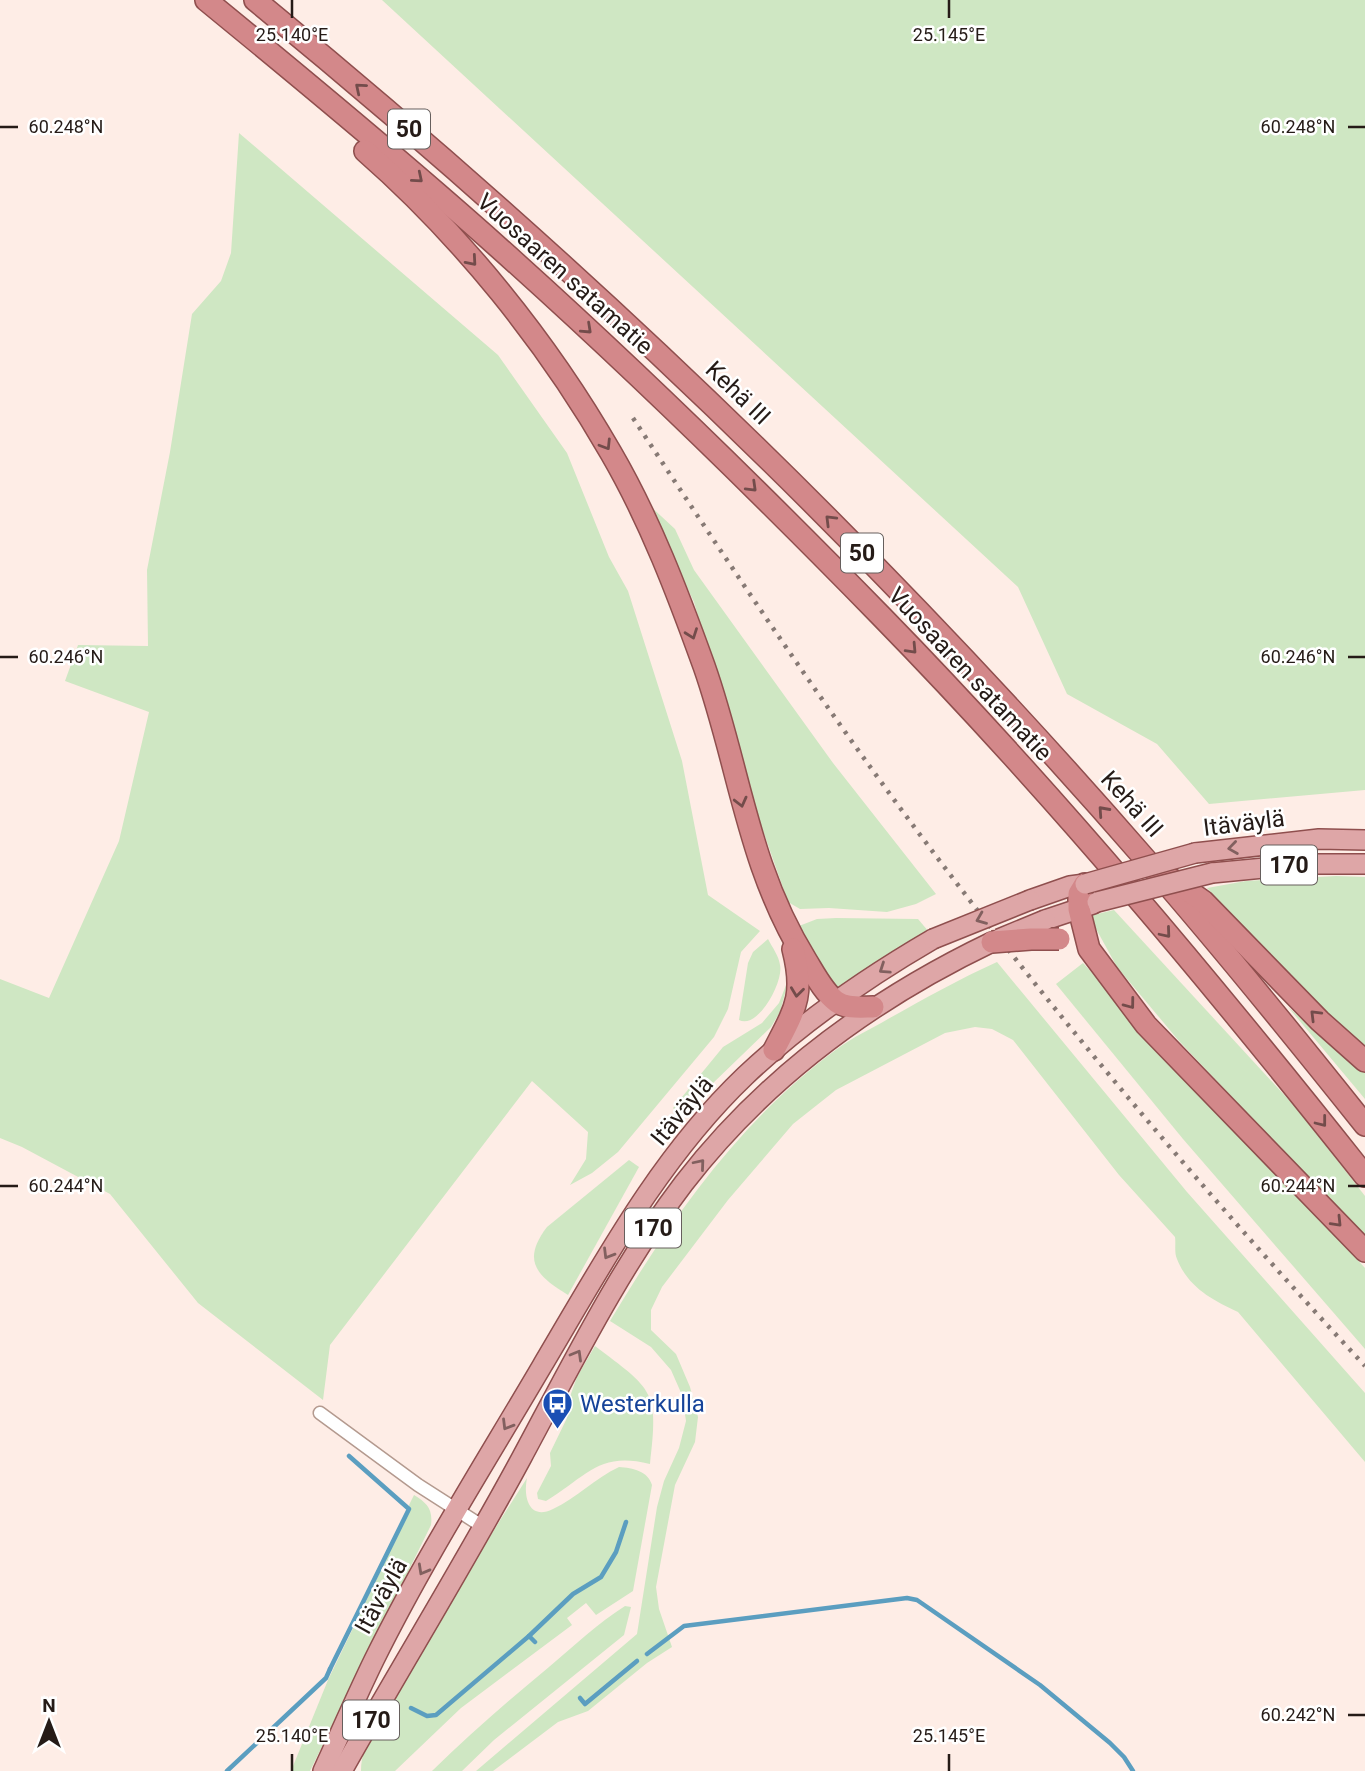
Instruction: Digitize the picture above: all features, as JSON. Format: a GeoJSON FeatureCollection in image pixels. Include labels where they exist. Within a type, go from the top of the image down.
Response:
{"type":"FeatureCollection","features":[{"type":"Feature","properties":{"kind":"highway"},"geometry":{"type":"LineString","coordinates":[[206,0],[272,54],[297,92],[381,165],[456,242],[512,306],[558,369],[612,453],[651,531],[686,616],[705,670],[762,870],[788,930],[820,982],[836,1002],[846,1006],[873,1007]]}},
{"type":"Feature","properties":{"kind":"highway","name":"Kehä III"},"geometry":{"type":"LineString","coordinates":[[255,0],[409,129],[559,262],[774,464],[1003,702],[1148,862]]}},
{"type":"Feature","properties":{"kind":"highway","name":"Vuosaaren satamatie"},"geometry":{"type":"LineString","coordinates":[[272,54],[497,246],[624,363],[884,619],[1123,880],[1280,1068],[1365,1175]]}},
{"type":"Feature","properties":{"kind":"highway"},"geometry":{"type":"LineString","coordinates":[[1148,862],[1203,901],[1320,1021],[1365,1061]]}},
{"type":"Feature","properties":{"kind":"highway"},"geometry":{"type":"LineString","coordinates":[[1148,862],[1365,1125]]}},
{"type":"Feature","properties":{"kind":"highway"},"geometry":{"type":"LineString","coordinates":[[1087,898],[1089,949],[1146,1025],[1365,1251]]}},
{"type":"Feature","properties":{"kind":"highway"},"geometry":{"type":"LineString","coordinates":[[774,1050],[799,996],[799,974],[788,930]]}},
{"type":"Feature","properties":{"kind":"highway"},"geometry":{"type":"LineString","coordinates":[[992,942],[1059,940],[1089,949]]}},
{"type":"Feature","properties":{"kind":"main road","name":"Itäväylä"},"geometry":{"type":"LineString","coordinates":[[342,1771],[630,1264],[684,1183],[722,1138],[763,1096],[807,1056],[873,1007],[950,962],[1045,920],[1087,898],[1195,853],[1318,839],[1365,840]]}},
{"type":"Feature","properties":{"kind":"main road","name":"Itäväylä"},"geometry":{"type":"LineString","coordinates":[[323,1771],[375,1659],[456,1510],[593,1278],[658,1178],[706,1118],[743,1078],[774,1050],[888,965],[933,940],[1070,886],[1087,898],[1212,873],[1272,866],[1365,864]]}},
{"type":"Feature","properties":{"kind":"street"},"geometry":{"type":"LineString","coordinates":[[320,1413],[482,1526]]}},
{"type":"Feature","properties":{"kind":"green space"},"geometry":{"type":"Polygon","coordinates":[[[382,0],[1365,0],[1365,790],[1209,804],[1157,744],[1067,694],[1018,587],[382,0]]]}},
{"type":"Feature","properties":{"kind":"green space"},"geometry":{"type":"Polygon","coordinates":[[[239,133],[498,355],[567,453],[609,557],[628,591],[682,761],[708,895],[760,931],[741,952],[728,1009],[714,1037],[618,1152],[592,1173],[570,1185],[586,1159],[588,1132],[532,1081],[330,1345],[323,1400],[198,1303],[110,1194],[0,1138],[0,979],[49,998],[119,841],[149,712],[65,681],[78,645],[148,646],[147,570],[170,452],[192,314],[221,281],[231,253],[239,133]]]}},
{"type":"Feature","properties":{"kind":"green space"},"geometry":{"type":"Polygon","coordinates":[[[647,503],[675,529],[694,570],[833,763],[936,894],[916,904],[887,912],[800,909],[788,902],[741,768],[694,602],[647,503]]]}},
{"type":"Feature","properties":{"kind":"green space"},"geometry":{"type":"Polygon","coordinates":[[[1365,877],[1365,1049],[1326,1016],[1207,888],[1246,881],[1365,877]]]}},
{"type":"Feature","properties":{"kind":"green space"},"geometry":{"type":"Polygon","coordinates":[[[1114,910],[1299,1111],[1365,1196],[1365,1238],[1179,1041],[1117,967],[1089,916],[1114,910]]]}},
{"type":"Feature","properties":{"kind":"green space"},"geometry":{"type":"Polygon","coordinates":[[[817,919],[918,919],[929,932],[839,987],[834,987],[799,926],[817,919]]]}},
{"type":"Feature","properties":{"kind":"green space"},"geometry":{"type":"Polygon","coordinates":[[[768,939],[779,962],[778,982],[768,1002],[754,1018],[739,1020],[748,963],[753,952],[768,939]]]}},
{"type":"Feature","properties":{"kind":"green space"},"geometry":{"type":"Polygon","coordinates":[[[997,962],[1187,1192],[1365,1393],[1365,1462],[1238,1312],[1194,1285],[1176,1257],[1175,1237],[1119,1175],[1013,1040],[992,1029],[975,1027],[945,1033],[836,1090],[793,1124],[728,1200],[662,1287],[651,1310],[651,1330],[676,1354],[690,1387],[698,1417],[695,1442],[675,1485],[656,1587],[659,1609],[672,1647],[647,1663],[588,1711],[558,1722],[493,1771],[476,1771],[637,1634],[657,1507],[686,1421],[682,1395],[671,1370],[651,1347],[610,1321],[633,1283],[710,1173],[769,1107],[802,1077],[856,1037],[997,962]]]}},
{"type":"Feature","properties":{"kind":"green space"},"geometry":{"type":"Polygon","coordinates":[[[1083,963],[1365,1268],[1365,1349],[1183,1139],[1056,984],[1083,963]]]}},
{"type":"Feature","properties":{"kind":"green space"},"geometry":{"type":"Polygon","coordinates":[[[790,975],[780,1012],[771,1027],[680,1115],[673,1108],[723,1047],[762,1023],[779,1003],[790,975]]]}},
{"type":"Feature","properties":{"kind":"green space"},"geometry":{"type":"Polygon","coordinates":[[[1288,1007],[1365,1073],[1365,1099],[1288,1007]]]}},
{"type":"Feature","properties":{"kind":"green space"},"geometry":{"type":"Polygon","coordinates":[[[629,1160],[639,1167],[568,1295],[548,1281],[536,1267],[534,1258],[539,1239],[547,1227],[629,1160]]]}},
{"type":"Feature","properties":{"kind":"green space"},"geometry":{"type":"Polygon","coordinates":[[[595,1346],[629,1373],[648,1394],[653,1421],[650,1464],[633,1461],[605,1463],[546,1501],[538,1499],[537,1493],[551,1466],[550,1453],[567,1418],[568,1402],[577,1377],[595,1346]]]}},
{"type":"Feature","properties":{"kind":"green space"},"geometry":{"type":"Polygon","coordinates":[[[619,1467],[643,1473],[652,1485],[633,1591],[596,1615],[586,1603],[567,1618],[572,1625],[461,1708],[395,1771],[361,1771],[365,1748],[375,1726],[446,1606],[527,1478],[526,1493],[530,1505],[538,1512],[545,1512],[619,1467]]]}},
{"type":"Feature","properties":{"kind":"green space"},"geometry":{"type":"Polygon","coordinates":[[[414,1495],[428,1507],[431,1525],[310,1771],[291,1771],[328,1680],[410,1510],[409,1505],[414,1495]]]}},
{"type":"Feature","properties":{"kind":"green space"},"geometry":{"type":"Polygon","coordinates":[[[625,1606],[631,1607],[624,1635],[494,1740],[462,1771],[432,1771],[519,1692],[625,1606]]]}},
{"type":"Feature","properties":{"kind":"waterway"},"geometry":{"type":"LineString","coordinates":[[330,1669],[409,1509],[349,1456]]}},
{"type":"Feature","properties":{"kind":"waterway"},"geometry":{"type":"LineString","coordinates":[[529,1636],[573,1594],[601,1577],[616,1552],[626,1522]]}},
{"type":"Feature","properties":{"kind":"waterway"},"geometry":{"type":"LineString","coordinates":[[647,1654],[684,1626],[907,1598],[917,1600],[1040,1685],[1110,1743],[1133,1771]]}},
{"type":"Feature","properties":{"kind":"waterway"},"geometry":{"type":"LineString","coordinates":[[411,1708],[427,1716],[436,1715],[529,1636],[535,1642]]}},
{"type":"Feature","properties":{"kind":"waterway"},"geometry":{"type":"LineString","coordinates":[[580,1698],[585,1704],[637,1661]]}},
{"type":"Feature","properties":{"kind":"waterway"},"geometry":{"type":"LineString","coordinates":[[227,1771],[326,1678],[330,1669]]}},
{"type":"Feature","properties":{"kind":"railway"},"geometry":{"type":"LineString","coordinates":[[633,418],[811,684],[976,908],[1137,1109],[1365,1366]]}},
{"type":"Feature","properties":{"kind":"place","name":"Westerkulla"},"geometry":{"type":"Point","coordinates":[557,1431]}}]}
